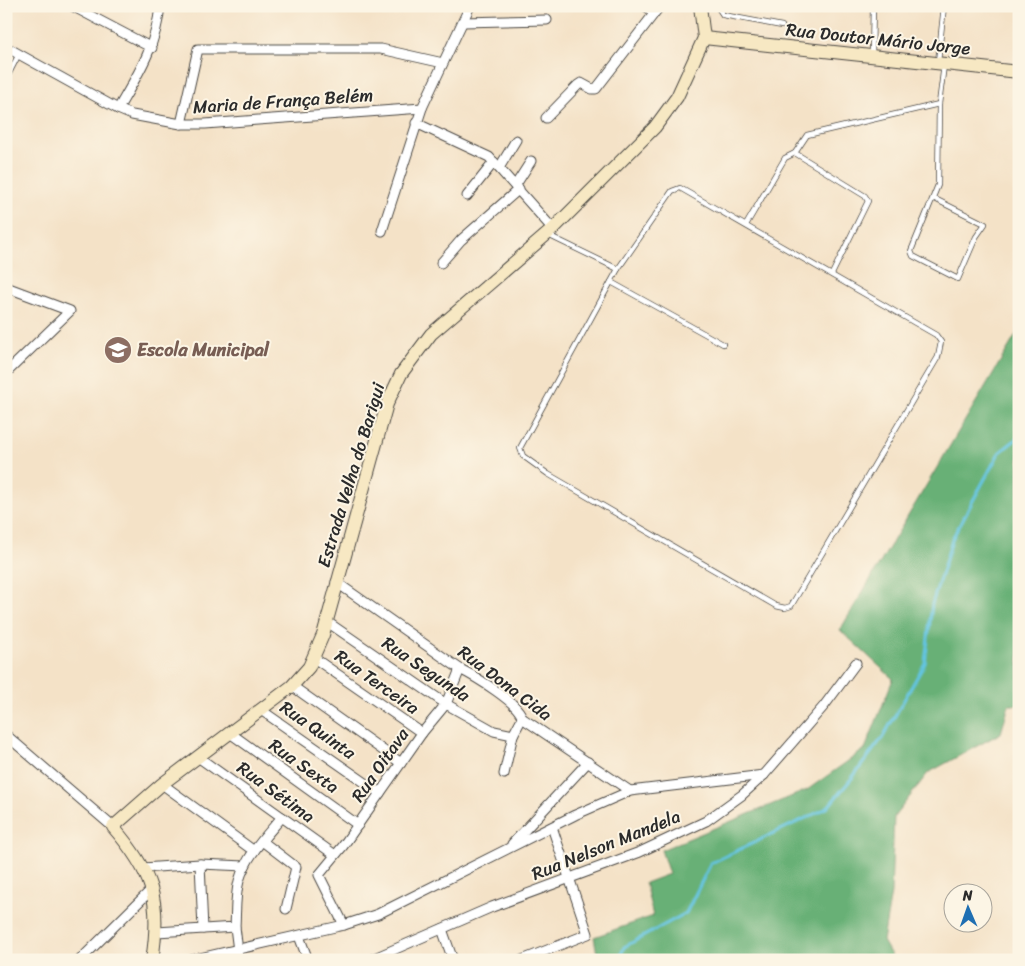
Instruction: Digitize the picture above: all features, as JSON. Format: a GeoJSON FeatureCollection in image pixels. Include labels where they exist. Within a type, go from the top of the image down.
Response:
{"type":"FeatureCollection","features":[{"type":"Feature","properties":{"kind":"street"},"geometry":{"type":"LineString","coordinates":[[72,6],[152,48]]}},
{"type":"Feature","properties":{"kind":"street"},"geometry":{"type":"LineString","coordinates":[[118,109],[152,48],[158,27],[160,6]]}},
{"type":"Feature","properties":{"kind":"street"},"geometry":{"type":"LineString","coordinates":[[382,231],[416,123],[470,6]]}},
{"type":"Feature","properties":{"kind":"street"},"geometry":{"type":"LineString","coordinates":[[546,118],[581,83],[596,89],[657,9],[645,6]]}},
{"type":"Feature","properties":{"kind":"street"},"geometry":{"type":"LineString","coordinates":[[700,6],[704,38]]}},
{"type":"Feature","properties":{"kind":"street"},"geometry":{"type":"LineString","coordinates":[[463,22],[546,20]]}},
{"type":"Feature","properties":{"kind":"street","name":"Rua Doutor Mário Jorge"},"geometry":{"type":"LineString","coordinates":[[704,38],[1019,72]]}},
{"type":"Feature","properties":{"kind":"street","name":"Estrada Velha do Barigui"},"geometry":{"type":"LineString","coordinates":[[112,827],[162,784],[292,686],[314,658],[382,420],[401,374],[435,331],[550,232],[655,127],[677,97],[704,38]]}},
{"type":"Feature","properties":{"kind":"street"},"geometry":{"type":"LineString","coordinates":[[6,47],[118,109],[132,115],[181,124]]}},
{"type":"Feature","properties":{"kind":"street","name":"Maria de França Belém"},"geometry":{"type":"LineString","coordinates":[[422,108],[205,124],[181,124],[198,49],[381,48],[443,63]]}},
{"type":"Feature","properties":{"kind":"street"},"geometry":{"type":"LineString","coordinates":[[416,123],[482,154],[496,165],[517,187],[550,232]]}},
{"type":"Feature","properties":{"kind":"street"},"geometry":{"type":"LineString","coordinates":[[467,196],[516,140]]}},
{"type":"Feature","properties":{"kind":"street"},"geometry":{"type":"LineString","coordinates":[[440,263],[461,240],[517,187],[531,161]]}},
{"type":"Feature","properties":{"kind":"street"},"geometry":{"type":"LineString","coordinates":[[6,286],[70,311],[6,373]]}},
{"type":"Feature","properties":{"kind":"street","name":"Rua Dona Cida"},"geometry":{"type":"LineString","coordinates":[[336,582],[513,705],[522,714],[522,718],[630,791]]}},
{"type":"Feature","properties":{"kind":"street","name":"Rua Segunda"},"geometry":{"type":"LineString","coordinates":[[326,621],[446,704],[494,731],[513,735]]}},
{"type":"Feature","properties":{"kind":"street","name":"Rua Terceira"},"geometry":{"type":"LineString","coordinates":[[314,658],[422,733]]}},
{"type":"Feature","properties":{"kind":"street","name":"Rua Nelson Mandela"},"geometry":{"type":"LineString","coordinates":[[370,960],[492,907],[626,858],[688,831],[726,808],[764,775],[824,706],[856,663]]}},
{"type":"Feature","properties":{"kind":"street","name":"Rua Oitava"},"geometry":{"type":"LineString","coordinates":[[344,925],[319,875],[358,825],[422,733],[446,704],[460,669]]}},
{"type":"Feature","properties":{"kind":"street"},"geometry":{"type":"LineString","coordinates":[[292,686],[401,763]]}},
{"type":"Feature","properties":{"kind":"street","name":"Rua Quinta"},"geometry":{"type":"LineString","coordinates":[[261,710],[380,793]]}},
{"type":"Feature","properties":{"kind":"street"},"geometry":{"type":"LineString","coordinates":[[504,774],[513,735],[522,718]]}},
{"type":"Feature","properties":{"kind":"street","name":"Rua Sexta"},"geometry":{"type":"LineString","coordinates":[[230,733],[358,825]]}},
{"type":"Feature","properties":{"kind":"street"},"geometry":{"type":"LineString","coordinates":[[6,735],[112,827],[143,868],[152,889],[157,910],[152,960]]}},
{"type":"Feature","properties":{"kind":"street","name":"Rua Sétima"},"geometry":{"type":"LineString","coordinates":[[198,757],[335,855]]}},
{"type":"Feature","properties":{"kind":"street"},"geometry":{"type":"LineString","coordinates":[[506,850],[588,762]]}},
{"type":"Feature","properties":{"kind":"street"},"geometry":{"type":"LineString","coordinates":[[190,960],[344,925],[392,907],[552,826],[630,791],[764,775]]}},
{"type":"Feature","properties":{"kind":"street"},"geometry":{"type":"LineString","coordinates":[[162,784],[254,851]]}},
{"type":"Feature","properties":{"kind":"street"},"geometry":{"type":"LineString","coordinates":[[238,950],[235,927],[239,882],[245,866],[254,851],[282,817]]}},
{"type":"Feature","properties":{"kind":"street"},"geometry":{"type":"LineString","coordinates":[[522,960],[588,934],[552,826]]}},
{"type":"Feature","properties":{"kind":"street"},"geometry":{"type":"LineString","coordinates":[[262,841],[296,866],[286,909]]}},
{"type":"Feature","properties":{"kind":"street"},"geometry":{"type":"LineString","coordinates":[[143,868],[200,864],[245,866]]}},
{"type":"Feature","properties":{"kind":"street"},"geometry":{"type":"LineString","coordinates":[[200,864],[203,929]]}},
{"type":"Feature","properties":{"kind":"street"},"geometry":{"type":"LineString","coordinates":[[80,960],[152,889]]}},
{"type":"Feature","properties":{"kind":"street"},"geometry":{"type":"LineString","coordinates":[[156,932],[235,927]]}},
{"type":"Feature","properties":{"kind":"street"},"geometry":{"type":"LineString","coordinates":[[442,929],[453,960]]}},
{"type":"Feature","properties":{"kind":"street"},"geometry":{"type":"LineString","coordinates":[[299,936],[308,960]]}},
{"type":"Feature","properties":{"kind":"lane"},"geometry":{"type":"LineString","coordinates":[[717,6],[723,15],[782,26]]}},
{"type":"Feature","properties":{"kind":"lane"},"geometry":{"type":"LineString","coordinates":[[872,56],[873,6]]}},
{"type":"Feature","properties":{"kind":"lane"},"geometry":{"type":"LineString","coordinates":[[933,198],[985,224],[976,237],[958,279],[913,256],[911,251],[938,185],[939,104],[944,6]]}},
{"type":"Feature","properties":{"kind":"lane"},"geometry":{"type":"LineString","coordinates":[[6,79],[19,54]]}},
{"type":"Feature","properties":{"kind":"lane"},"geometry":{"type":"LineString","coordinates":[[746,225],[785,158],[794,153],[807,135],[939,104]]}},
{"type":"Feature","properties":{"kind":"lane"},"geometry":{"type":"LineString","coordinates":[[794,153],[865,196],[868,201],[832,274]]}},
{"type":"Feature","properties":{"kind":"lane"},"geometry":{"type":"LineString","coordinates":[[680,188],[695,195],[746,225],[936,335],[942,346],[938,357],[797,596],[791,606],[785,608],[776,606],[548,474],[523,456],[520,448],[618,269],[675,189],[680,188]]}},
{"type":"Feature","properties":{"kind":"lane"},"geometry":{"type":"LineString","coordinates":[[550,232],[618,269]]}},
{"type":"Feature","properties":{"kind":"lane"},"geometry":{"type":"LineString","coordinates":[[611,282],[722,344]]}},
{"type":"Feature","properties":{"kind":"green space"},"geometry":{"type":"Polygon","coordinates":[[[1019,330],[1019,705],[1009,705],[1001,733],[928,773],[894,817],[891,893],[883,941],[894,960],[598,960],[594,937],[653,916],[645,883],[669,874],[661,850],[807,790],[865,749],[893,679],[840,630],[1019,330]]]}},
{"type":"Feature","properties":{"kind":"waterway"},"geometry":{"type":"LineString","coordinates":[[619,960],[624,947],[686,913],[711,863],[827,808],[852,778],[883,737],[925,663],[932,604],[953,537],[999,453],[1019,437]]}},
{"type":"Feature","properties":{"kind":"place","name":"Escola Municipal"},"geometry":{"type":"Point","coordinates":[118,350]}}]}
